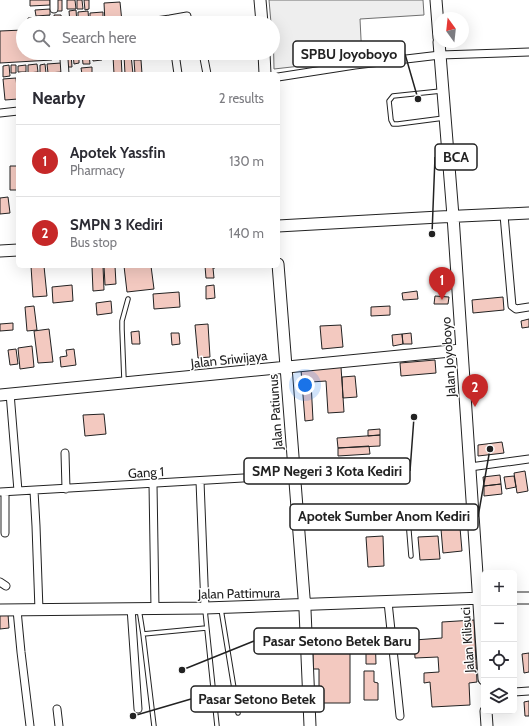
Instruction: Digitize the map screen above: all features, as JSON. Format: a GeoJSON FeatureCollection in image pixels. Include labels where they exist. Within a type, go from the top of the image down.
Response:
{"type":"FeatureCollection","features":[{"type":"Feature","properties":{"kind":"street"},"geometry":{"type":"LineString","coordinates":[[54,0],[54,9]]}},
{"type":"Feature","properties":{"kind":"street"},"geometry":{"type":"LineString","coordinates":[[260,0],[261,16]]}},
{"type":"Feature","properties":{"kind":"street"},"geometry":{"type":"LineString","coordinates":[[436,0],[437,12]]}},
{"type":"Feature","properties":{"kind":"street","name":"Jalan Joyoboyo"},"geometry":{"type":"LineString","coordinates":[[439,48],[444,91],[461,350],[481,599]]}},
{"type":"Feature","properties":{"kind":"street"},"geometry":{"type":"LineString","coordinates":[[280,77],[355,65],[440,55],[529,52]]}},
{"type":"Feature","properties":{"kind":"street"},"geometry":{"type":"LineString","coordinates":[[64,60],[65,72]]}},
{"type":"Feature","properties":{"kind":"street"},"geometry":{"type":"LineString","coordinates":[[176,60],[178,72]]}},
{"type":"Feature","properties":{"kind":"street"},"geometry":{"type":"LineString","coordinates":[[204,60],[207,72]]}},
{"type":"Feature","properties":{"kind":"street"},"geometry":{"type":"LineString","coordinates":[[264,60],[265,72]]}},
{"type":"Feature","properties":{"kind":"street"},"geometry":{"type":"LineString","coordinates":[[0,113],[16,111]]}},
{"type":"Feature","properties":{"kind":"street"},"geometry":{"type":"LineString","coordinates":[[504,214],[512,306],[516,309],[529,308]]}},
{"type":"Feature","properties":{"kind":"street"},"geometry":{"type":"LineString","coordinates":[[280,226],[453,216],[529,214]]}},
{"type":"Feature","properties":{"kind":"street"},"geometry":{"type":"LineString","coordinates":[[0,251],[16,250]]}},
{"type":"Feature","properties":{"kind":"street","name":"Jalan Patiunus"},"geometry":{"type":"LineString","coordinates":[[278,268],[304,605],[310,726]]}},
{"type":"Feature","properties":{"kind":"street","name":"Jalan Sriwijaya"},"geometry":{"type":"LineString","coordinates":[[5,394],[124,384],[461,350]]}},
{"type":"Feature","properties":{"kind":"street"},"geometry":{"type":"LineString","coordinates":[[5,394],[18,491]]}},
{"type":"Feature","properties":{"kind":"street"},"geometry":{"type":"LineString","coordinates":[[65,453],[66,489]]}},
{"type":"Feature","properties":{"kind":"street"},"geometry":{"type":"LineString","coordinates":[[470,468],[529,459]]}},
{"type":"Feature","properties":{"kind":"street","name":"Gang 1"},"geometry":{"type":"LineString","coordinates":[[2,492],[294,475]]}},
{"type":"Feature","properties":{"kind":"street"},"geometry":{"type":"LineString","coordinates":[[200,481],[205,608]]}},
{"type":"Feature","properties":{"kind":"street"},"geometry":{"type":"LineString","coordinates":[[153,484],[155,608]]}},
{"type":"Feature","properties":{"kind":"street"},"geometry":{"type":"LineString","coordinates":[[34,490],[39,610]]}},
{"type":"Feature","properties":{"kind":"street"},"geometry":{"type":"LineString","coordinates":[[2,492],[5,533]]}},
{"type":"Feature","properties":{"kind":"street"},"geometry":{"type":"LineString","coordinates":[[517,598],[529,598]]}},
{"type":"Feature","properties":{"kind":"street","name":"Jalan Pattimura"},"geometry":{"type":"LineString","coordinates":[[0,610],[221,608],[481,599]]}},
{"type":"Feature","properties":{"kind":"street"},"geometry":{"type":"LineString","coordinates":[[388,602],[400,716]]}},
{"type":"Feature","properties":{"kind":"street","name":"Jalan Kilisuci"},"geometry":{"type":"LineString","coordinates":[[481,606],[484,678]]}},
{"type":"Feature","properties":{"kind":"street"},"geometry":{"type":"LineString","coordinates":[[135,608],[138,709]]}},
{"type":"Feature","properties":{"kind":"street"},"geometry":{"type":"LineString","coordinates":[[18,610],[21,652],[30,726]]}},
{"type":"Feature","properties":{"kind":"street"},"geometry":{"type":"LineString","coordinates":[[517,692],[529,691]]}},
{"type":"Feature","properties":{"kind":"street"},"geometry":{"type":"LineString","coordinates":[[57,709],[59,726]]}},
{"type":"Feature","properties":{"kind":"street"},"geometry":{"type":"LineString","coordinates":[[486,714],[487,726]]}},
{"type":"Feature","properties":{"kind":"lane"},"geometry":{"type":"LineString","coordinates":[[444,91],[393,96],[389,101],[390,120],[394,124],[398,124],[446,118]]}},
{"type":"Feature","properties":{"kind":"lane"},"geometry":{"type":"LineString","coordinates":[[124,384],[122,321],[128,299]]}},
{"type":"Feature","properties":{"kind":"lane"},"geometry":{"type":"LineString","coordinates":[[411,556],[408,519],[411,514],[473,509]]}},
{"type":"Feature","properties":{"kind":"lane"},"geometry":{"type":"LineString","coordinates":[[135,608],[143,634],[154,726]]}},
{"type":"Feature","properties":{"kind":"lane"},"geometry":{"type":"LineString","coordinates":[[205,608],[217,726]]}},
{"type":"Feature","properties":{"kind":"lane"},"geometry":{"type":"LineString","coordinates":[[221,608],[238,713]]}},
{"type":"Feature","properties":{"kind":"lane"},"geometry":{"type":"LineString","coordinates":[[143,634],[206,628]]}},
{"type":"Feature","properties":{"kind":"shaded area"},"geometry":{"type":"Polygon","coordinates":[[[269,0],[423,0],[424,15],[360,19],[362,59],[274,69],[274,60],[280,60],[280,16],[270,16],[269,0]]]}},
{"type":"Feature","properties":{"kind":"building"},"geometry":{"type":"Polygon","coordinates":[[[30,0],[50,0],[50,5],[30,6],[30,0]]]}},
{"type":"Feature","properties":{"kind":"building"},"geometry":{"type":"Polygon","coordinates":[[[56,0],[62,0],[62,11],[56,11],[56,0]]]}},
{"type":"Feature","properties":{"kind":"building"},"geometry":{"type":"Polygon","coordinates":[[[67,0],[75,0],[76,9],[67,9],[67,0]]]}},
{"type":"Feature","properties":{"kind":"building"},"geometry":{"type":"Polygon","coordinates":[[[77,0],[82,0],[83,9],[77,9],[77,0]]]}},
{"type":"Feature","properties":{"kind":"building"},"geometry":{"type":"Polygon","coordinates":[[[84,0],[89,0],[89,9],[85,10],[84,0]]]}},
{"type":"Feature","properties":{"kind":"building"},"geometry":{"type":"Polygon","coordinates":[[[120,2],[121,16],[105,16],[104,3],[120,2]]]}},
{"type":"Feature","properties":{"kind":"building"},"geometry":{"type":"Polygon","coordinates":[[[50,9],[50,15],[36,16],[35,10],[50,9]]]}},
{"type":"Feature","properties":{"kind":"building"},"geometry":{"type":"Polygon","coordinates":[[[76,10],[76,16],[69,16],[69,11],[76,10]]]}},
{"type":"Feature","properties":{"kind":"building"},"geometry":{"type":"Polygon","coordinates":[[[88,11],[88,16],[78,16],[78,12],[88,11]]]}},
{"type":"Feature","properties":{"kind":"building"},"geometry":{"type":"Polygon","coordinates":[[[103,12],[103,16],[90,16],[90,13],[103,12]]]}},
{"type":"Feature","properties":{"kind":"building"},"geometry":{"type":"Polygon","coordinates":[[[16,30],[16,60],[52,60],[0,63],[0,31],[16,30]]]}},
{"type":"Feature","properties":{"kind":"building"},"geometry":{"type":"Polygon","coordinates":[[[66,60],[71,60],[72,67],[66,67],[66,60]]]}},
{"type":"Feature","properties":{"kind":"building"},"geometry":{"type":"Polygon","coordinates":[[[74,60],[79,60],[79,63],[74,64],[74,60]]]}},
{"type":"Feature","properties":{"kind":"building"},"geometry":{"type":"Polygon","coordinates":[[[83,60],[90,60],[90,64],[83,64],[83,60]]]}},
{"type":"Feature","properties":{"kind":"building"},"geometry":{"type":"Polygon","coordinates":[[[113,60],[121,60],[122,72],[114,72],[113,60]]]}},
{"type":"Feature","properties":{"kind":"building"},"geometry":{"type":"Polygon","coordinates":[[[124,60],[132,60],[133,72],[125,72],[124,60]]]}},
{"type":"Feature","properties":{"kind":"building"},"geometry":{"type":"Polygon","coordinates":[[[134,60],[141,60],[142,72],[135,72],[134,60]]]}},
{"type":"Feature","properties":{"kind":"building"},"geometry":{"type":"Polygon","coordinates":[[[61,63],[62,72],[48,72],[47,64],[61,63]]]}},
{"type":"Feature","properties":{"kind":"building"},"geometry":{"type":"Polygon","coordinates":[[[37,64],[38,72],[28,72],[28,65],[37,64]]]}},
{"type":"Feature","properties":{"kind":"building"},"geometry":{"type":"Polygon","coordinates":[[[45,64],[46,72],[40,72],[40,65],[45,64]]]}},
{"type":"Feature","properties":{"kind":"building"},"geometry":{"type":"Polygon","coordinates":[[[9,65],[10,76],[3,77],[3,66],[9,65]]]}},
{"type":"Feature","properties":{"kind":"building"},"geometry":{"type":"Polygon","coordinates":[[[11,65],[16,65],[16,73],[11,73],[11,65]]]}},
{"type":"Feature","properties":{"kind":"building"},"geometry":{"type":"Polygon","coordinates":[[[26,65],[26,72],[18,72],[18,66],[26,65]]]}},
{"type":"Feature","properties":{"kind":"building"},"geometry":{"type":"Polygon","coordinates":[[[92,67],[92,72],[82,72],[81,68],[92,67]]]}},
{"type":"Feature","properties":{"kind":"building"},"geometry":{"type":"Polygon","coordinates":[[[16,78],[16,99],[5,100],[3,79],[16,78]]]}},
{"type":"Feature","properties":{"kind":"building"},"geometry":{"type":"Polygon","coordinates":[[[10,166],[16,166],[16,190],[10,190],[10,166]]]}},
{"type":"Feature","properties":{"kind":"building"},"geometry":{"type":"Polygon","coordinates":[[[8,197],[10,213],[0,214],[0,198],[8,197]]]}},
{"type":"Feature","properties":{"kind":"building"},"geometry":{"type":"Polygon","coordinates":[[[31,268],[44,268],[47,296],[33,297],[31,268]]]}},
{"type":"Feature","properties":{"kind":"building"},"geometry":{"type":"Polygon","coordinates":[[[92,268],[103,268],[104,290],[93,291],[92,268]]]}},
{"type":"Feature","properties":{"kind":"building"},"geometry":{"type":"Polygon","coordinates":[[[104,268],[115,268],[116,284],[105,285],[104,268]]]}},
{"type":"Feature","properties":{"kind":"building"},"geometry":{"type":"Polygon","coordinates":[[[124,268],[151,268],[154,289],[127,292],[124,268]]]}},
{"type":"Feature","properties":{"kind":"building"},"geometry":{"type":"Polygon","coordinates":[[[205,268],[213,268],[214,278],[206,278],[205,268]]]}},
{"type":"Feature","properties":{"kind":"building"},"geometry":{"type":"Polygon","coordinates":[[[72,285],[73,301],[53,303],[52,287],[72,285]]]}},
{"type":"Feature","properties":{"kind":"building"},"geometry":{"type":"Polygon","coordinates":[[[214,285],[215,298],[206,299],[206,286],[214,285]]]}},
{"type":"Feature","properties":{"kind":"building"},"geometry":{"type":"Polygon","coordinates":[[[417,291],[418,299],[403,300],[402,293],[417,291]]]}},
{"type":"Feature","properties":{"kind":"building"},"geometry":{"type":"Polygon","coordinates":[[[179,292],[180,307],[154,309],[153,294],[179,292]]]}},
{"type":"Feature","properties":{"kind":"building"},"geometry":{"type":"Polygon","coordinates":[[[435,296],[449,297],[448,304],[434,304],[435,296]]]}},
{"type":"Feature","properties":{"kind":"building"},"geometry":{"type":"Polygon","coordinates":[[[503,297],[504,310],[473,313],[472,300],[503,297]]]}},
{"type":"Feature","properties":{"kind":"building"},"geometry":{"type":"Polygon","coordinates":[[[111,301],[112,313],[97,315],[96,303],[111,301]]]}},
{"type":"Feature","properties":{"kind":"building"},"geometry":{"type":"Polygon","coordinates":[[[34,306],[37,330],[27,331],[25,307],[34,306]]]}},
{"type":"Feature","properties":{"kind":"building"},"geometry":{"type":"Polygon","coordinates":[[[390,306],[390,315],[371,316],[371,307],[390,306]]]}},
{"type":"Feature","properties":{"kind":"building"},"geometry":{"type":"Polygon","coordinates":[[[529,319],[529,327],[522,328],[521,321],[529,319]]]}},
{"type":"Feature","properties":{"kind":"building"},"geometry":{"type":"Polygon","coordinates":[[[13,323],[13,330],[0,331],[0,324],[13,323]]]}},
{"type":"Feature","properties":{"kind":"building"},"geometry":{"type":"Polygon","coordinates":[[[208,324],[210,357],[198,358],[195,325],[208,324]]]}},
{"type":"Feature","properties":{"kind":"building"},"geometry":{"type":"Polygon","coordinates":[[[341,325],[343,347],[322,349],[320,326],[341,325]]]}},
{"type":"Feature","properties":{"kind":"building"},"geometry":{"type":"Polygon","coordinates":[[[49,329],[53,362],[38,363],[34,331],[49,329]]]}},
{"type":"Feature","properties":{"kind":"building"},"geometry":{"type":"Polygon","coordinates":[[[139,331],[140,344],[132,344],[131,332],[139,331]]]}},
{"type":"Feature","properties":{"kind":"building"},"geometry":{"type":"Polygon","coordinates":[[[171,333],[179,333],[180,344],[172,345],[171,333]]]}},
{"type":"Feature","properties":{"kind":"building"},"geometry":{"type":"Polygon","coordinates":[[[411,333],[412,344],[403,344],[402,334],[411,333]]]}},
{"type":"Feature","properties":{"kind":"building"},"geometry":{"type":"Polygon","coordinates":[[[402,334],[403,344],[393,346],[392,335],[402,334]]]}},
{"type":"Feature","properties":{"kind":"building"},"geometry":{"type":"Polygon","coordinates":[[[32,346],[34,367],[20,369],[18,348],[32,346]]]}},
{"type":"Feature","properties":{"kind":"building"},"geometry":{"type":"Polygon","coordinates":[[[16,349],[18,364],[10,365],[8,350],[16,349]]]}},
{"type":"Feature","properties":{"kind":"building"},"geometry":{"type":"Polygon","coordinates":[[[74,349],[76,365],[61,367],[60,357],[67,356],[66,350],[74,349]]]}},
{"type":"Feature","properties":{"kind":"building"},"geometry":{"type":"Polygon","coordinates":[[[435,360],[436,373],[401,376],[400,363],[435,360]]]}},
{"type":"Feature","properties":{"kind":"building"},"geometry":{"type":"Polygon","coordinates":[[[341,367],[344,412],[328,413],[326,381],[311,382],[313,420],[305,421],[301,370],[341,367]]]}},
{"type":"Feature","properties":{"kind":"building"},"geometry":{"type":"Polygon","coordinates":[[[355,376],[357,397],[343,398],[342,377],[355,376]]]}},
{"type":"Feature","properties":{"kind":"building"},"geometry":{"type":"Polygon","coordinates":[[[104,414],[106,434],[85,436],[83,415],[104,414]]]}},
{"type":"Feature","properties":{"kind":"building"},"geometry":{"type":"Polygon","coordinates":[[[380,429],[380,435],[368,436],[368,430],[380,429]]]}},
{"type":"Feature","properties":{"kind":"building"},"geometry":{"type":"Polygon","coordinates":[[[380,435],[380,446],[338,448],[337,438],[380,435]]]}},
{"type":"Feature","properties":{"kind":"building"},"geometry":{"type":"Polygon","coordinates":[[[502,442],[504,453],[478,456],[478,445],[502,442]]]}},
{"type":"Feature","properties":{"kind":"building"},"geometry":{"type":"Polygon","coordinates":[[[369,446],[370,454],[338,456],[338,448],[369,446]]]}},
{"type":"Feature","properties":{"kind":"building"},"geometry":{"type":"Polygon","coordinates":[[[525,471],[528,491],[517,493],[514,473],[525,471]]]}},
{"type":"Feature","properties":{"kind":"building"},"geometry":{"type":"Polygon","coordinates":[[[500,475],[501,484],[484,486],[483,477],[500,475]]]}},
{"type":"Feature","properties":{"kind":"building"},"geometry":{"type":"Polygon","coordinates":[[[514,476],[516,487],[506,489],[504,477],[514,476]]]}},
{"type":"Feature","properties":{"kind":"building"},"geometry":{"type":"Polygon","coordinates":[[[501,484],[502,494],[484,496],[484,486],[501,484]]]}},
{"type":"Feature","properties":{"kind":"building"},"geometry":{"type":"Polygon","coordinates":[[[459,516],[462,551],[443,553],[440,517],[459,516]]]}},
{"type":"Feature","properties":{"kind":"building"},"geometry":{"type":"Polygon","coordinates":[[[383,536],[384,566],[368,567],[366,537],[383,536]]]}},
{"type":"Feature","properties":{"kind":"building"},"geometry":{"type":"Polygon","coordinates":[[[438,536],[440,559],[420,560],[418,537],[438,536]]]}},
{"type":"Feature","properties":{"kind":"building"},"geometry":{"type":"Polygon","coordinates":[[[0,614],[8,614],[9,628],[0,629],[0,614]]]}},
{"type":"Feature","properties":{"kind":"building"},"geometry":{"type":"Polygon","coordinates":[[[474,620],[477,682],[469,683],[470,705],[432,707],[430,682],[424,683],[424,673],[439,672],[438,657],[415,658],[414,640],[442,638],[442,622],[474,620]]]}},
{"type":"Feature","properties":{"kind":"building"},"geometry":{"type":"Polygon","coordinates":[[[375,632],[376,664],[366,664],[366,648],[359,648],[358,633],[375,632]]]}},
{"type":"Feature","properties":{"kind":"building"},"geometry":{"type":"Polygon","coordinates":[[[320,641],[350,641],[350,703],[314,703],[314,688],[319,688],[319,669],[313,669],[313,652],[320,652],[320,641]]]}},
{"type":"Feature","properties":{"kind":"building"},"geometry":{"type":"Polygon","coordinates":[[[529,653],[529,672],[524,673],[522,654],[529,653]]]}},
{"type":"Feature","properties":{"kind":"building"},"geometry":{"type":"Polygon","coordinates":[[[364,671],[374,671],[374,682],[378,683],[378,700],[364,700],[364,671]]]}},
{"type":"Feature","properties":{"kind":"building"},"geometry":{"type":"Polygon","coordinates":[[[529,701],[529,716],[525,716],[524,702],[529,701]]]}},
{"type":"Feature","properties":{"kind":"place","name":"SPBU Joyoboyo"},"geometry":{"type":"Point","coordinates":[418,99]}},
{"type":"Feature","properties":{"kind":"place","name":"BCA"},"geometry":{"type":"Point","coordinates":[432,234]}},
{"type":"Feature","properties":{"kind":"place","name":"Apotek Yassfin"},"geometry":{"type":"Point","coordinates":[442,300]}},
{"type":"Feature","properties":{"kind":"place","name":"SMPN 3 Kediri"},"geometry":{"type":"Point","coordinates":[475,407]}},
{"type":"Feature","properties":{"kind":"place","name":"SMP Negeri 3 Kota Kediri"},"geometry":{"type":"Point","coordinates":[414,417]}},
{"type":"Feature","properties":{"kind":"place","name":"Apotek Sumber Anom Kediri"},"geometry":{"type":"Point","coordinates":[490,449]}},
{"type":"Feature","properties":{"kind":"place","name":"Pasar Setono Betek Baru"},"geometry":{"type":"Point","coordinates":[182,670]}},
{"type":"Feature","properties":{"kind":"place","name":"Pasar Setono Betek"},"geometry":{"type":"Point","coordinates":[133,716]}}]}
